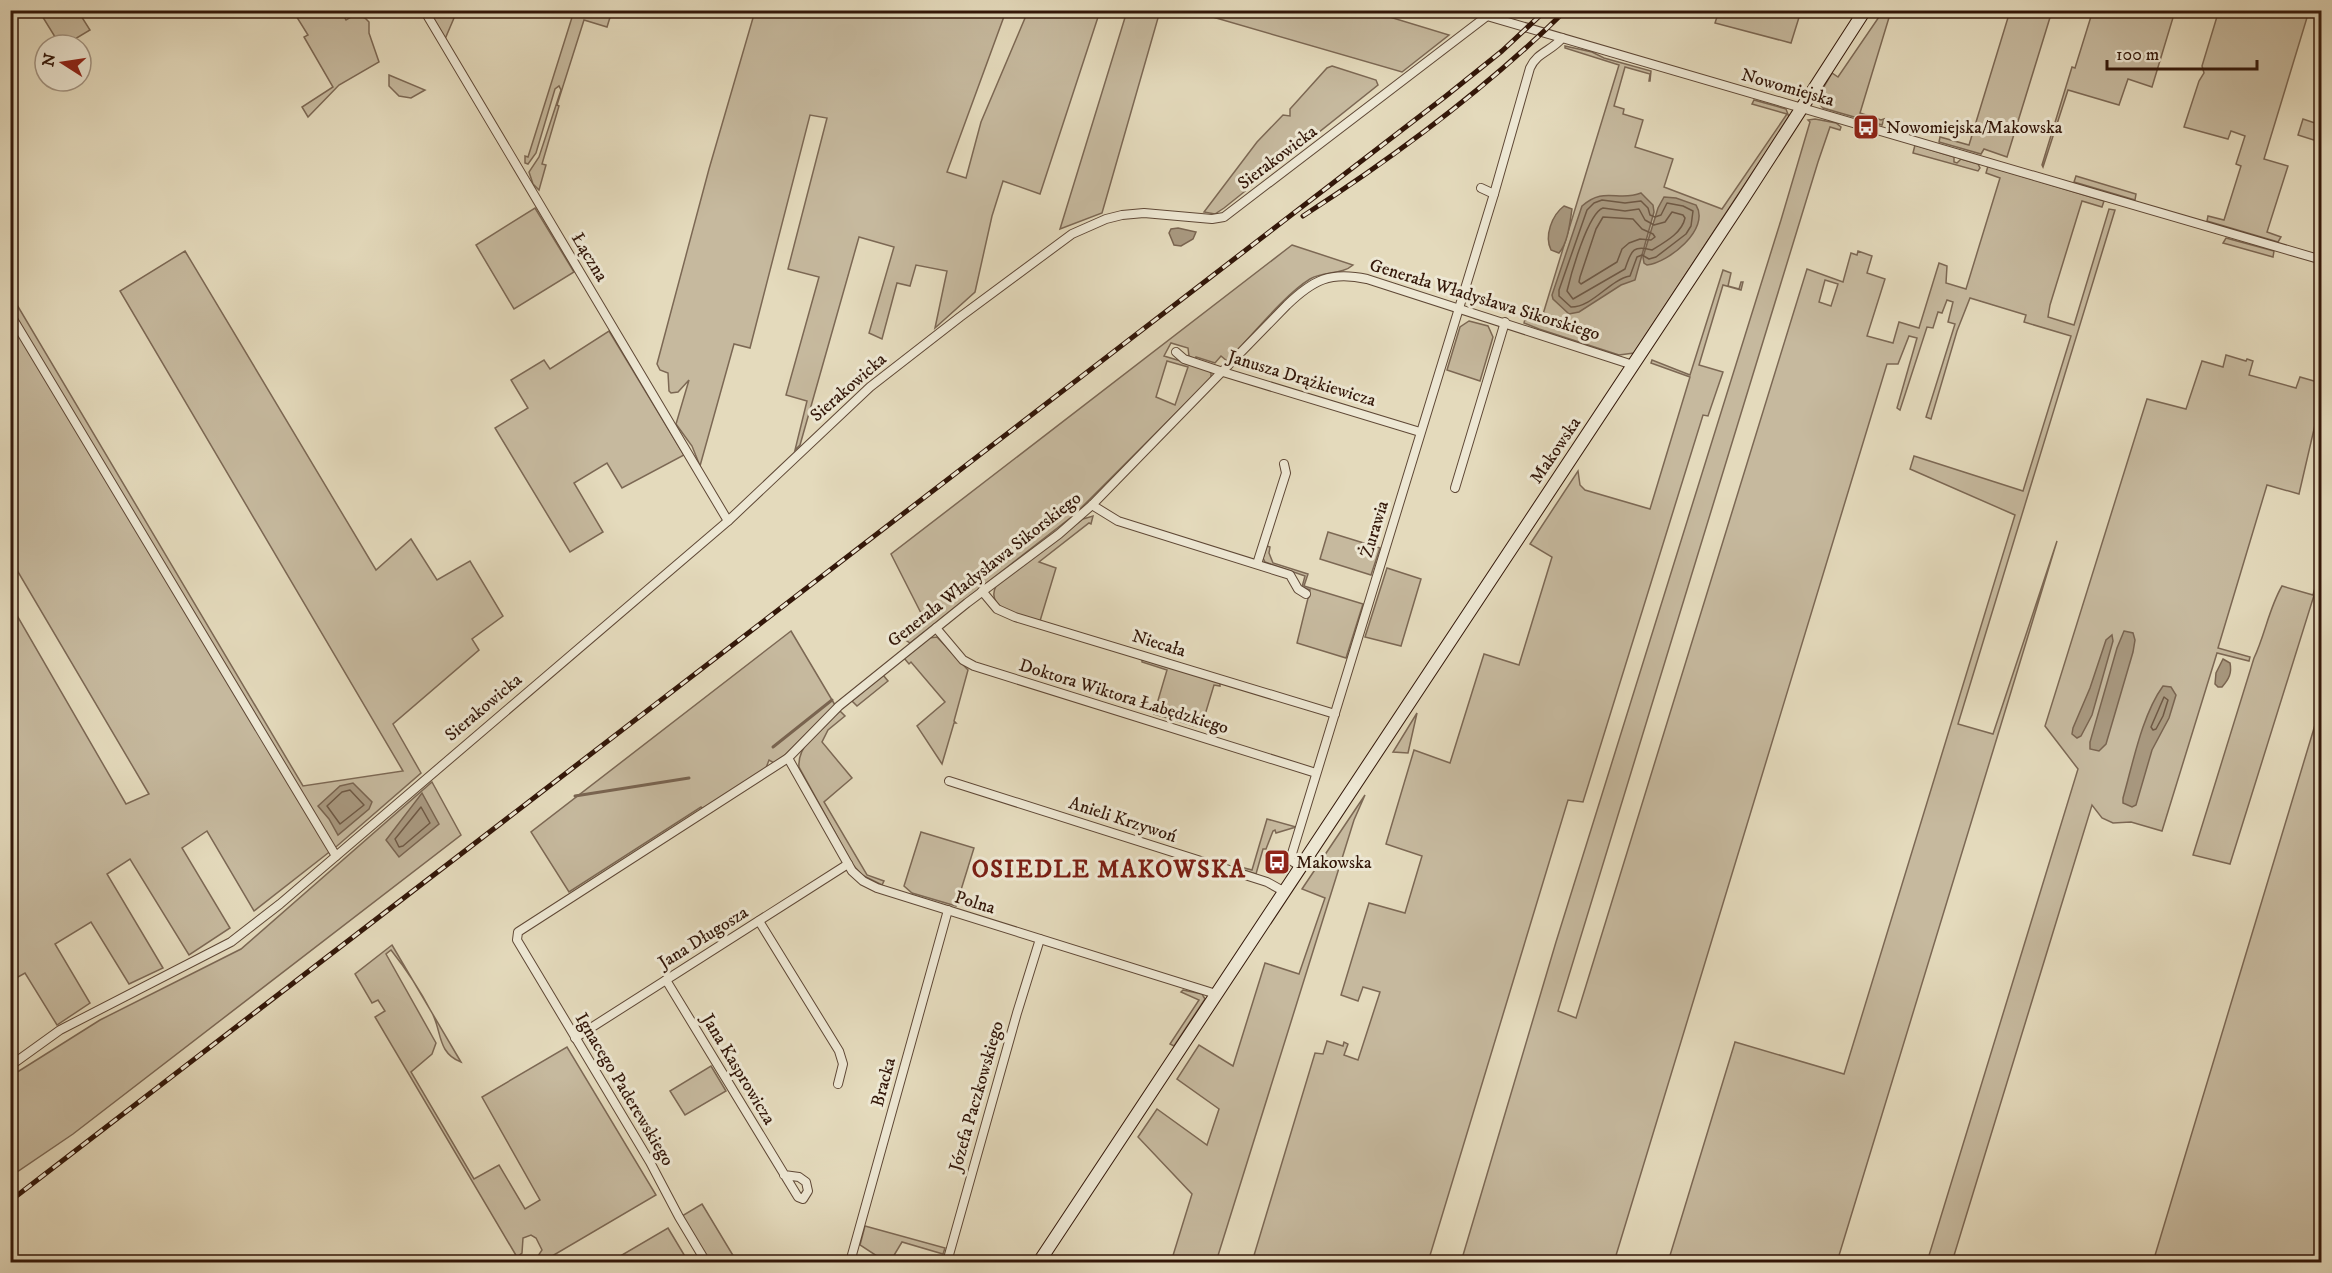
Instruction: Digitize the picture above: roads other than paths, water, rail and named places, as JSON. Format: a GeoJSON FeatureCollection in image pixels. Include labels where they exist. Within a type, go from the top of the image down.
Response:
{"type":"FeatureCollection","features":[{"type":"Feature","properties":{"kind":"street","name":"Łączna"},"geometry":{"type":"LineString","coordinates":[[424,10],[728,521]]}},
{"type":"Feature","properties":{"kind":"street"},"geometry":{"type":"LineString","coordinates":[[1477,10],[1487,16]]}},
{"type":"Feature","properties":{"kind":"street","name":"Makowska"},"geometry":{"type":"LineString","coordinates":[[1039,1263],[1866,10]]}},
{"type":"Feature","properties":{"kind":"street","name":"Sierakowicka"},"geometry":{"type":"LineString","coordinates":[[10,1066],[60,1030],[231,942],[280,904],[728,521],[870,387],[960,316],[1072,234],[1106,219],[1122,215],[1144,213],[1212,219],[1224,217],[1487,16]]}},
{"type":"Feature","properties":{"kind":"street","name":"Nowomiejska"},"geometry":{"type":"LineString","coordinates":[[1487,16],[2322,260]]}},
{"type":"Feature","properties":{"kind":"street","name":"Żurawia"},"geometry":{"type":"LineString","coordinates":[[1301,867],[1290,860],[1532,64],[1542,52],[1562,38]]}},
{"type":"Feature","properties":{"kind":"street"},"geometry":{"type":"LineString","coordinates":[[1481,188],[1494,194]]}},
{"type":"Feature","properties":{"kind":"street","name":"Generała Władysława Sikorskiego"},"geometry":{"type":"LineString","coordinates":[[518,932],[788,758],[839,706],[982,591],[1059,534],[1092,505],[1303,290],[1325,278],[1337,275],[1354,276],[1458,307],[1633,365]]}},
{"type":"Feature","properties":{"kind":"street"},"geometry":{"type":"LineString","coordinates":[[10,314],[336,856]]}},
{"type":"Feature","properties":{"kind":"street"},"geometry":{"type":"LineString","coordinates":[[1455,488],[1505,322]]}},
{"type":"Feature","properties":{"kind":"street","name":"Janusza Drążkiewicza"},"geometry":{"type":"LineString","coordinates":[[1176,352],[1184,359],[1223,372],[1420,432]]}},
{"type":"Feature","properties":{"kind":"street"},"geometry":{"type":"LineString","coordinates":[[1257,564],[1286,472],[1284,464]]}},
{"type":"Feature","properties":{"kind":"street"},"geometry":{"type":"LineString","coordinates":[[1092,505],[1118,521],[1291,576],[1298,589],[1306,594]]}},
{"type":"Feature","properties":{"kind":"street","name":"Niecała"},"geometry":{"type":"LineString","coordinates":[[982,591],[997,609],[1016,617],[1335,714]]}},
{"type":"Feature","properties":{"kind":"street","name":"Doktora Wiktora Łabędzkiego"},"geometry":{"type":"LineString","coordinates":[[936,628],[963,660],[974,666],[1316,773]]}},
{"type":"Feature","properties":{"kind":"street","name":"Polna"},"geometry":{"type":"LineString","coordinates":[[788,758],[857,877],[877,888],[1216,994]]}},
{"type":"Feature","properties":{"kind":"street","name":"Anieli Krzywoń"},"geometry":{"type":"LineString","coordinates":[[949,781],[1267,882],[1285,892]]}},
{"type":"Feature","properties":{"kind":"street","name":"Jana Długosza"},"geometry":{"type":"LineString","coordinates":[[575,1038],[848,864]]}},
{"type":"Feature","properties":{"kind":"street","name":"Bracka"},"geometry":{"type":"LineString","coordinates":[[850,1263],[948,910]]}},
{"type":"Feature","properties":{"kind":"street"},"geometry":{"type":"LineString","coordinates":[[759,921],[837,1046],[843,1061],[838,1084]]}},
{"type":"Feature","properties":{"kind":"street","name":"Ignacego Paderewskiego"},"geometry":{"type":"LineString","coordinates":[[518,932],[518,940],[650,1162],[706,1263]]}},
{"type":"Feature","properties":{"kind":"street","name":"Józefa Paczkowskiego"},"geometry":{"type":"LineString","coordinates":[[947,1263],[1013,1025],[1040,939]]}},
{"type":"Feature","properties":{"kind":"street","name":"Jana Kasprowicza"},"geometry":{"type":"LineString","coordinates":[[666,980],[784,1175]]}},
{"type":"Feature","properties":{"kind":"water"},"geometry":{"type":"Polygon","coordinates":[[[1641,193],[1653,205],[1654,212],[1635,280],[1621,285],[1579,312],[1569,314],[1553,299],[1552,295],[1582,206],[1604,195],[1625,196],[1641,193]]]}},
{"type":"Feature","properties":{"kind":"water"},"geometry":{"type":"Polygon","coordinates":[[[1664,197],[1676,198],[1696,205],[1699,214],[1698,224],[1693,234],[1676,251],[1656,263],[1647,265],[1643,257],[1658,208],[1664,197]]]}},
{"type":"Feature","properties":{"kind":"water"},"geometry":{"type":"Polygon","coordinates":[[[1564,206],[1572,209],[1567,238],[1559,253],[1551,250],[1548,238],[1553,220],[1564,206]]]}},
{"type":"Feature","properties":{"kind":"water"},"geometry":{"type":"Polygon","coordinates":[[[1178,228],[1196,232],[1193,239],[1181,246],[1174,245],[1169,233],[1171,229],[1178,228]]]}},
{"type":"Feature","properties":{"kind":"water"},"geometry":{"type":"Polygon","coordinates":[[[2124,631],[2133,633],[2135,640],[2133,652],[2106,744],[2099,751],[2090,749],[2090,742],[2117,648],[2124,631]]]}},
{"type":"Feature","properties":{"kind":"water"},"geometry":{"type":"Polygon","coordinates":[[[2112,635],[2113,641],[2092,715],[2081,736],[2077,738],[2072,734],[2073,728],[2090,688],[2106,640],[2112,635]]]}},
{"type":"Feature","properties":{"kind":"water"},"geometry":{"type":"Polygon","coordinates":[[[2223,659],[2230,663],[2230,673],[2222,687],[2218,687],[2215,684],[2216,673],[2223,659]]]}},
{"type":"Feature","properties":{"kind":"water"},"geometry":{"type":"Polygon","coordinates":[[[2163,686],[2171,687],[2176,695],[2169,718],[2152,750],[2136,805],[2132,807],[2123,803],[2123,798],[2149,711],[2163,686]]]}},
{"type":"Feature","properties":{"kind":"water"},"geometry":{"type":"Polygon","coordinates":[[[353,783],[372,802],[369,809],[338,835],[318,806],[340,786],[353,783]]]}},
{"type":"Feature","properties":{"kind":"water"},"geometry":{"type":"Polygon","coordinates":[[[422,793],[439,824],[399,857],[386,840],[422,793]]]}},
{"type":"Feature","properties":{"kind":"waterway"},"geometry":{"type":"LineString","coordinates":[[773,747],[832,700]]}},
{"type":"Feature","properties":{"kind":"waterway"},"geometry":{"type":"LineString","coordinates":[[575,796],[689,778]]}},
{"type":"Feature","properties":{"kind":"railway"},"geometry":{"type":"LineString","coordinates":[[10,1201],[1446,96],[1502,51],[1546,10]]}},
{"type":"Feature","properties":{"kind":"railway"},"geometry":{"type":"LineString","coordinates":[[1303,216],[1440,120],[1505,67],[1566,10]]}},
{"type":"Feature","properties":{"kind":"place","name":"Nowomiejska/Makowska"},"geometry":{"type":"Point","coordinates":[1866,127]}},
{"type":"Feature","properties":{"kind":"place","name":"Makowska"},"geometry":{"type":"Point","coordinates":[1277,862]}},
{"type":"Feature","properties":{"kind":"district","name":"OSIEDLE MAKOWSKA"},"geometry":{"type":"Point","coordinates":[1109,869]}}]}
